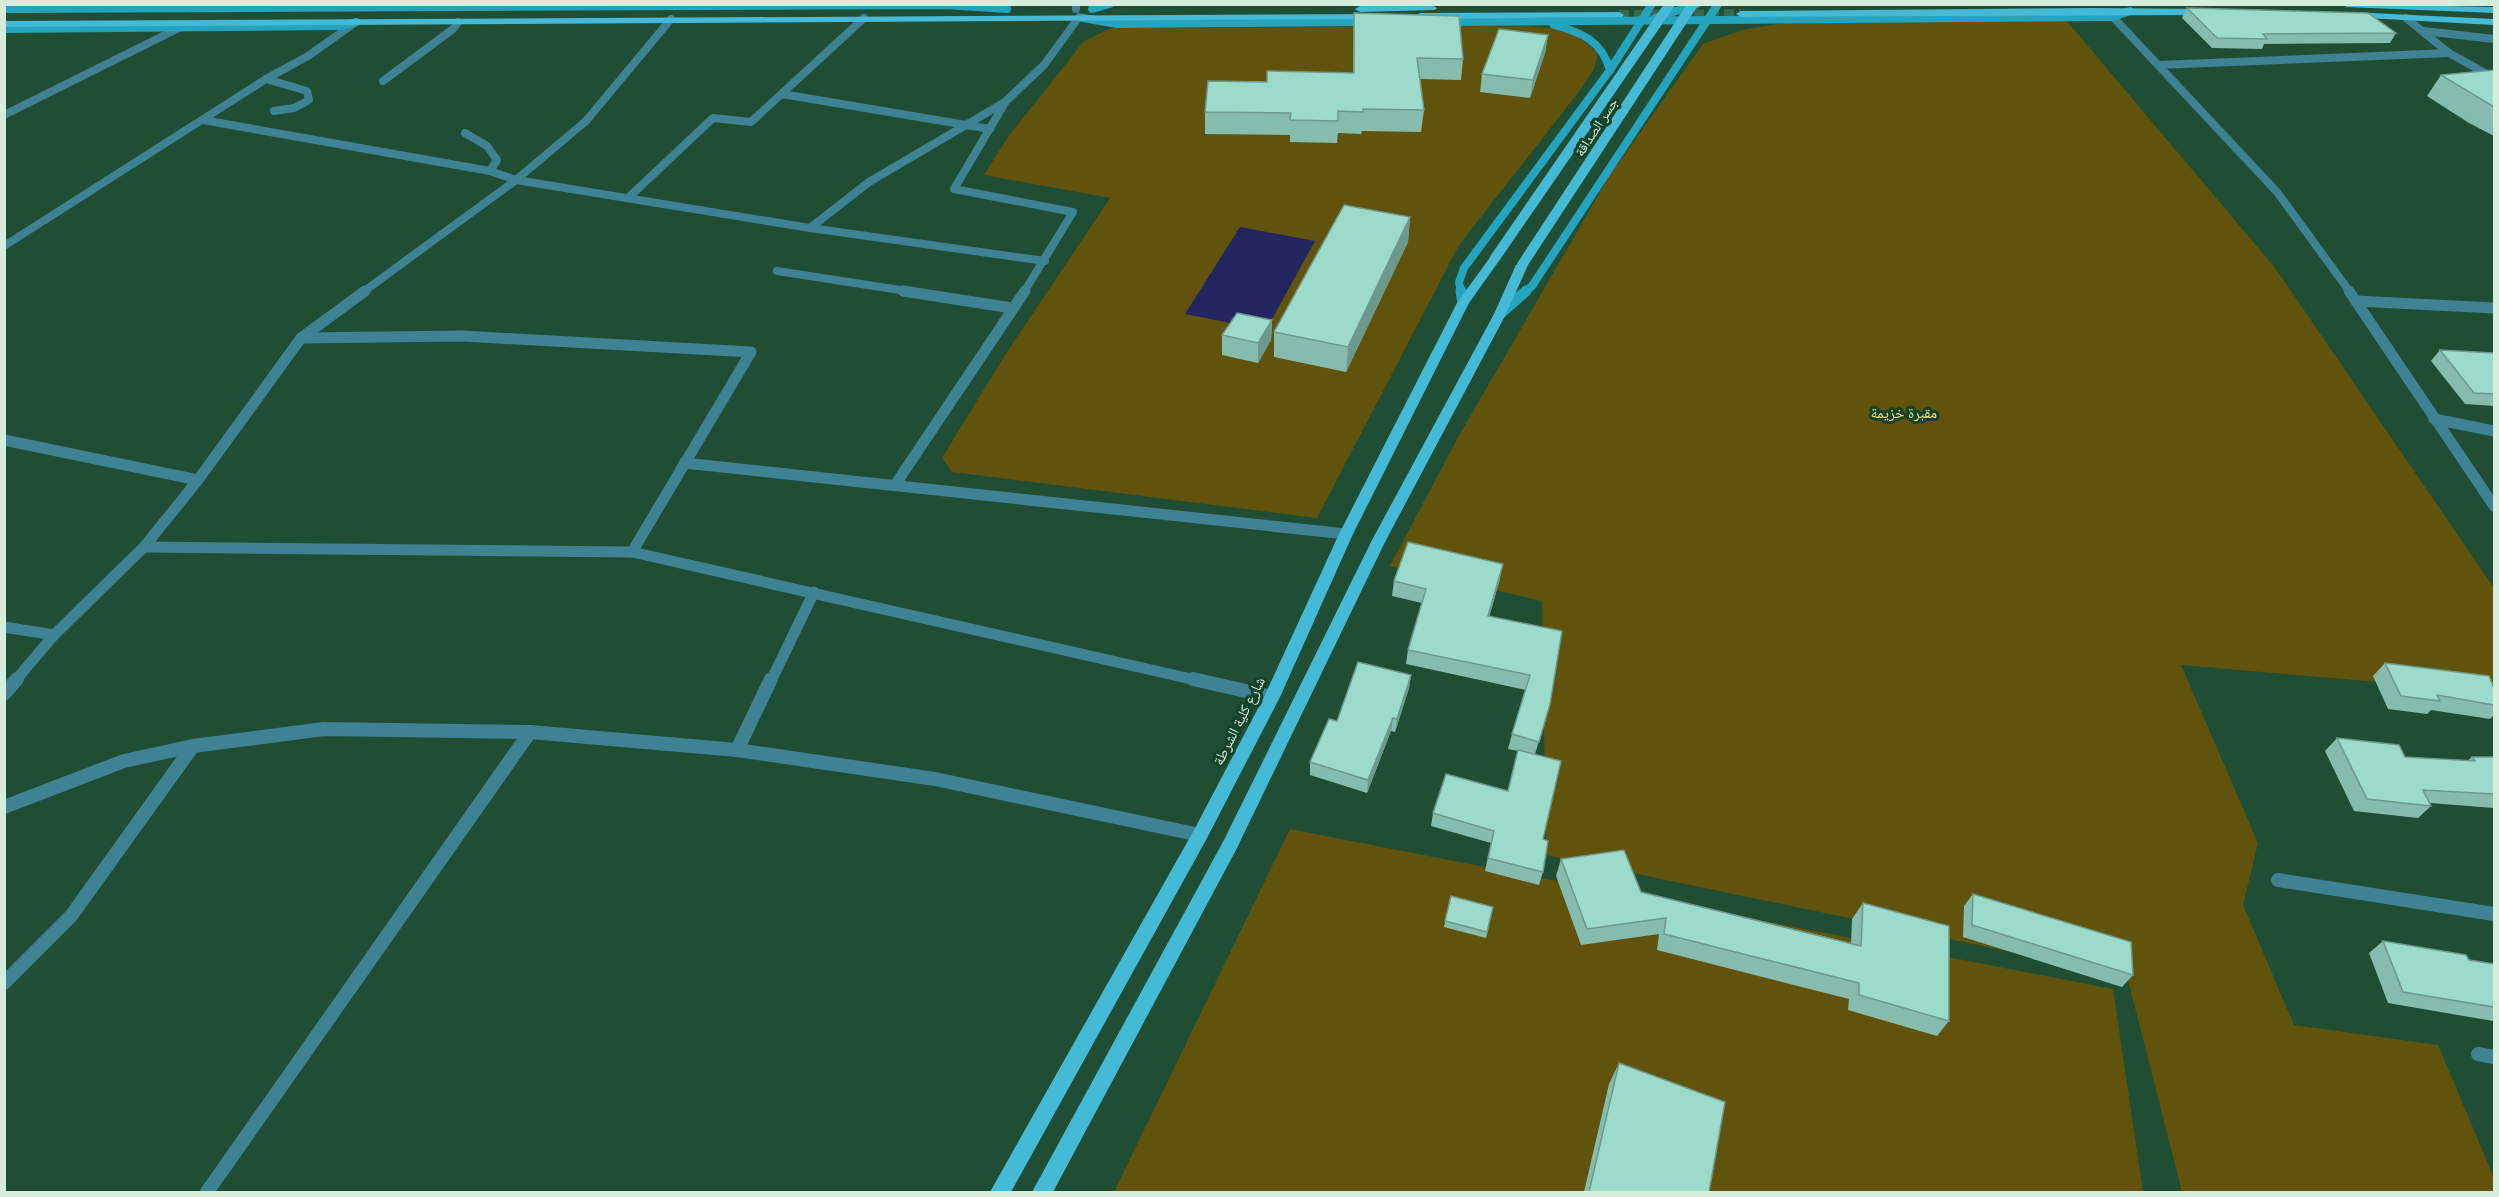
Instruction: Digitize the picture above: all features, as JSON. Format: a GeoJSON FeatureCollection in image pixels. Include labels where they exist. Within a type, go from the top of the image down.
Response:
{"type":"FeatureCollection","features":[{"type":"Feature","properties":{"kind":"main road"},"geometry":{"type":"LineString","coordinates":[[4,24],[864,18],[1077,10],[1110,4]]}},
{"type":"Feature","properties":{"kind":"main road"},"geometry":{"type":"LineString","coordinates":[[1463,303],[1459,282],[1464,268],[1610,70],[1652,4]]}},
{"type":"Feature","properties":{"kind":"main road"},"geometry":{"type":"LineString","coordinates":[[1670,4],[1708,21]]}},
{"type":"Feature","properties":{"kind":"main road","name":"جسر الصداقة"},"geometry":{"type":"LineString","coordinates":[[1495,258],[1670,4]]}},
{"type":"Feature","properties":{"kind":"main road"},"geometry":{"type":"LineString","coordinates":[[1642,21],[1695,4]]}},
{"type":"Feature","properties":{"kind":"main road","name":"جسر الصداقة"},"geometry":{"type":"LineString","coordinates":[[1500,314],[1522,265],[1695,4]]}},
{"type":"Feature","properties":{"kind":"main road"},"geometry":{"type":"LineString","coordinates":[[1042,1192],[1230,845],[1378,542],[1500,314],[1532,286],[1718,4]]}},
{"type":"Feature","properties":{"kind":"main road"},"geometry":{"type":"LineString","coordinates":[[1874,4],[1740,10],[2214,12]]}},
{"type":"Feature","properties":{"kind":"main road"},"geometry":{"type":"LineString","coordinates":[[4,9],[946,5],[1007,9]]}},
{"type":"Feature","properties":{"kind":"main road"},"geometry":{"type":"LineString","coordinates":[[4,15],[1007,9],[1618,11],[1092,7]]}},
{"type":"Feature","properties":{"kind":"main road"},"geometry":{"type":"LineString","coordinates":[[1077,10],[1117,24],[1376,22]]}},
{"type":"Feature","properties":{"kind":"main road"},"geometry":{"type":"LineString","coordinates":[[2346,10],[2494,10]]}},
{"type":"Feature","properties":{"kind":"main road"},"geometry":{"type":"LineString","coordinates":[[2346,10],[2406,18],[2494,22]]}},
{"type":"Feature","properties":{"kind":"main road"},"geometry":{"type":"LineString","coordinates":[[1412,22],[2113,17],[2130,11]]}},
{"type":"Feature","properties":{"kind":"main road"},"geometry":{"type":"LineString","coordinates":[[1529,21],[1570,30],[1587,37],[1607,56],[1610,70]]}},
{"type":"Feature","properties":{"kind":"main road"},"geometry":{"type":"LineString","coordinates":[[4,29],[344,26],[356,22]]}},
{"type":"Feature","properties":{"kind":"main road","name":"شارع كلية الشرطة"},"geometry":{"type":"LineString","coordinates":[[1000,1192],[1200,835],[1272,697],[1346,534],[1463,303],[1495,258]]}},
{"type":"Feature","properties":{"kind":"street"},"geometry":{"type":"LineString","coordinates":[[810,228],[869,182],[1006,101],[1044,65],[1077,10]]}},
{"type":"Feature","properties":{"kind":"street"},"geometry":{"type":"LineString","coordinates":[[2113,17],[2277,192],[2356,301],[2494,506]]}},
{"type":"Feature","properties":{"kind":"street"},"geometry":{"type":"LineString","coordinates":[[628,198],[713,118],[751,122],[864,18]]}},
{"type":"Feature","properties":{"kind":"street"},"geometry":{"type":"LineString","coordinates":[[2406,18],[2449,53],[2494,78]]}},
{"type":"Feature","properties":{"kind":"street"},"geometry":{"type":"LineString","coordinates":[[4,694],[54,635],[144,548],[198,480],[301,338],[516,180],[586,121],[671,20]]}},
{"type":"Feature","properties":{"kind":"street"},"geometry":{"type":"LineString","coordinates":[[4,246],[266,79],[308,56],[356,22]]}},
{"type":"Feature","properties":{"kind":"street"},"geometry":{"type":"LineString","coordinates":[[383,81],[453,29],[458,22]]}},
{"type":"Feature","properties":{"kind":"street"},"geometry":{"type":"LineString","coordinates":[[4,115],[179,28]]}},
{"type":"Feature","properties":{"kind":"street"},"geometry":{"type":"LineString","coordinates":[[2424,31],[2494,39]]}},
{"type":"Feature","properties":{"kind":"street"},"geometry":{"type":"LineString","coordinates":[[2159,65],[2449,53]]}},
{"type":"Feature","properties":{"kind":"street"},"geometry":{"type":"LineString","coordinates":[[266,79],[307,91],[309,100],[294,108],[274,111]]}},
{"type":"Feature","properties":{"kind":"street"},"geometry":{"type":"LineString","coordinates":[[782,94],[990,129]]}},
{"type":"Feature","properties":{"kind":"street"},"geometry":{"type":"LineString","coordinates":[[895,485],[1045,261],[1073,212],[954,189],[1006,101]]}},
{"type":"Feature","properties":{"kind":"street"},"geometry":{"type":"LineString","coordinates":[[203,120],[490,171],[516,180],[810,228],[1045,261]]}},
{"type":"Feature","properties":{"kind":"street"},"geometry":{"type":"LineString","coordinates":[[465,133],[487,146],[497,160],[490,171]]}},
{"type":"Feature","properties":{"kind":"street"},"geometry":{"type":"LineString","coordinates":[[777,271],[1012,308]]}},
{"type":"Feature","properties":{"kind":"street"},"geometry":{"type":"LineString","coordinates":[[2356,301],[2494,308]]}},
{"type":"Feature","properties":{"kind":"street"},"geometry":{"type":"LineString","coordinates":[[301,338],[462,336],[751,352],[632,552]]}},
{"type":"Feature","properties":{"kind":"street"},"geometry":{"type":"LineString","coordinates":[[2434,419],[2494,431]]}},
{"type":"Feature","properties":{"kind":"street"},"geometry":{"type":"LineString","coordinates":[[4,440],[198,480]]}},
{"type":"Feature","properties":{"kind":"street"},"geometry":{"type":"LineString","coordinates":[[684,463],[1346,534]]}},
{"type":"Feature","properties":{"kind":"street"},"geometry":{"type":"LineString","coordinates":[[144,548],[632,552],[1272,697]]}},
{"type":"Feature","properties":{"kind":"street"},"geometry":{"type":"LineString","coordinates":[[737,750],[814,592]]}},
{"type":"Feature","properties":{"kind":"street"},"geometry":{"type":"LineString","coordinates":[[4,627],[54,635]]}},
{"type":"Feature","properties":{"kind":"street"},"geometry":{"type":"LineString","coordinates":[[4,807],[124,761],[193,746],[324,729],[530,732],[737,750],[935,779],[1200,835]]}},
{"type":"Feature","properties":{"kind":"street"},"geometry":{"type":"LineString","coordinates":[[207,1192],[530,732]]}},
{"type":"Feature","properties":{"kind":"street"},"geometry":{"type":"LineString","coordinates":[[4,983],[71,916],[193,746]]}},
{"type":"Feature","properties":{"kind":"street"},"geometry":{"type":"LineString","coordinates":[[2278,880],[2494,914]]}},
{"type":"Feature","properties":{"kind":"green space","name":"مقبرة خزيمة"},"geometry":{"type":"Polygon","coordinates":[[[2066,20],[2276,269],[2494,588],[2494,692],[2181,665],[2258,843],[2243,905],[2294,1025],[2438,1045],[2494,1178],[2494,1192],[2182,1192],[2127,976],[1546,855],[1542,601],[1390,566],[1457,439],[1610,175],[1703,44],[1742,30],[1790,22],[2066,20]]]}},
{"type":"Feature","properties":{"kind":"green space"},"geometry":{"type":"Polygon","coordinates":[[[1490,26],[1548,28],[1575,36],[1587,43],[1598,54],[1594,69],[1581,89],[1459,245],[1317,518],[952,472],[942,458],[1005,355],[1110,198],[984,175],[1008,137],[1084,41],[1112,28],[1490,26]]]}},
{"type":"Feature","properties":{"kind":"green space"},"geometry":{"type":"Polygon","coordinates":[[[1290,829],[2113,989],[2143,1192],[1114,1192],[1290,829]]]}},
{"type":"Feature","properties":{"kind":"shaded area"},"geometry":{"type":"Polygon","coordinates":[[[1240,227],[1315,241],[1266,330],[1185,314],[1240,227]]]}},
{"type":"Feature","properties":{"kind":"building"},"geometry":{"type":"Polygon","coordinates":[[[2187,8],[2368,13],[2396,33],[2263,34],[2267,39],[2217,38],[2187,8]]]}},
{"type":"Feature","properties":{"kind":"building"},"geometry":{"type":"Polygon","coordinates":[[[1354,13],[1459,16],[1463,59],[1417,58],[1424,110],[1338,111],[1338,121],[1290,120],[1291,113],[1205,112],[1208,81],[1267,82],[1267,71],[1354,73],[1354,13]]]}},
{"type":"Feature","properties":{"kind":"building"},"geometry":{"type":"Polygon","coordinates":[[[1499,29],[1548,35],[1533,80],[1482,74],[1499,29]]]}},
{"type":"Feature","properties":{"kind":"building"},"geometry":{"type":"Polygon","coordinates":[[[2494,70],[2494,107],[2441,75],[2494,70]]]}},
{"type":"Feature","properties":{"kind":"building"},"geometry":{"type":"Polygon","coordinates":[[[1344,205],[1410,217],[1348,347],[1274,332],[1344,205]]]}},
{"type":"Feature","properties":{"kind":"building"},"geometry":{"type":"Polygon","coordinates":[[[1237,313],[1272,320],[1258,343],[1222,335],[1237,313]]]}},
{"type":"Feature","properties":{"kind":"building"},"geometry":{"type":"Polygon","coordinates":[[[2440,350],[2494,353],[2494,394],[2474,393],[2440,350]]]}},
{"type":"Feature","properties":{"kind":"building"},"geometry":{"type":"Polygon","coordinates":[[[1408,542],[1503,564],[1488,616],[1562,631],[1550,704],[1539,742],[1512,734],[1530,675],[1408,650],[1426,589],[1394,581],[1408,542]]]}},
{"type":"Feature","properties":{"kind":"building"},"geometry":{"type":"Polygon","coordinates":[[[1358,662],[1411,675],[1397,719],[1393,718],[1368,780],[1310,762],[1329,719],[1337,721],[1358,662]]]}},
{"type":"Feature","properties":{"kind":"building"},"geometry":{"type":"Polygon","coordinates":[[[2385,663],[2489,676],[2494,688],[2494,705],[2437,695],[2440,701],[2401,696],[2385,663]]]}},
{"type":"Feature","properties":{"kind":"building"},"geometry":{"type":"Polygon","coordinates":[[[2337,738],[2399,745],[2405,757],[2475,761],[2472,757],[2494,757],[2494,794],[2423,790],[2431,806],[2367,799],[2337,738]]]}},
{"type":"Feature","properties":{"kind":"building"},"geometry":{"type":"Polygon","coordinates":[[[1518,750],[1561,761],[1543,839],[1548,841],[1543,872],[1488,858],[1494,831],[1433,813],[1446,774],[1508,791],[1518,750]]]}},
{"type":"Feature","properties":{"kind":"building"},"geometry":{"type":"Polygon","coordinates":[[[1624,850],[1641,892],[1861,946],[1863,903],[1949,926],[1949,1021],[1859,995],[1859,983],[1664,934],[1666,918],[1587,929],[1561,859],[1624,850]]]}},
{"type":"Feature","properties":{"kind":"building"},"geometry":{"type":"Polygon","coordinates":[[[1973,894],[2131,942],[2133,975],[1972,925],[1973,894]]]}},
{"type":"Feature","properties":{"kind":"building"},"geometry":{"type":"Polygon","coordinates":[[[1451,896],[1493,907],[1487,932],[1445,921],[1451,896]]]}},
{"type":"Feature","properties":{"kind":"building"},"geometry":{"type":"Polygon","coordinates":[[[2383,941],[2466,955],[2469,960],[2494,964],[2494,1007],[2403,992],[2383,941]]]}},
{"type":"Feature","properties":{"kind":"building"},"geometry":{"type":"Polygon","coordinates":[[[1619,1063],[1725,1102],[1709,1192],[1589,1192],[1619,1063]]]}},
{"type":"Feature","properties":{"kind":"tunnel"},"geometry":{"type":"LineString","coordinates":[[1619,15],[1741,14]]}}]}
